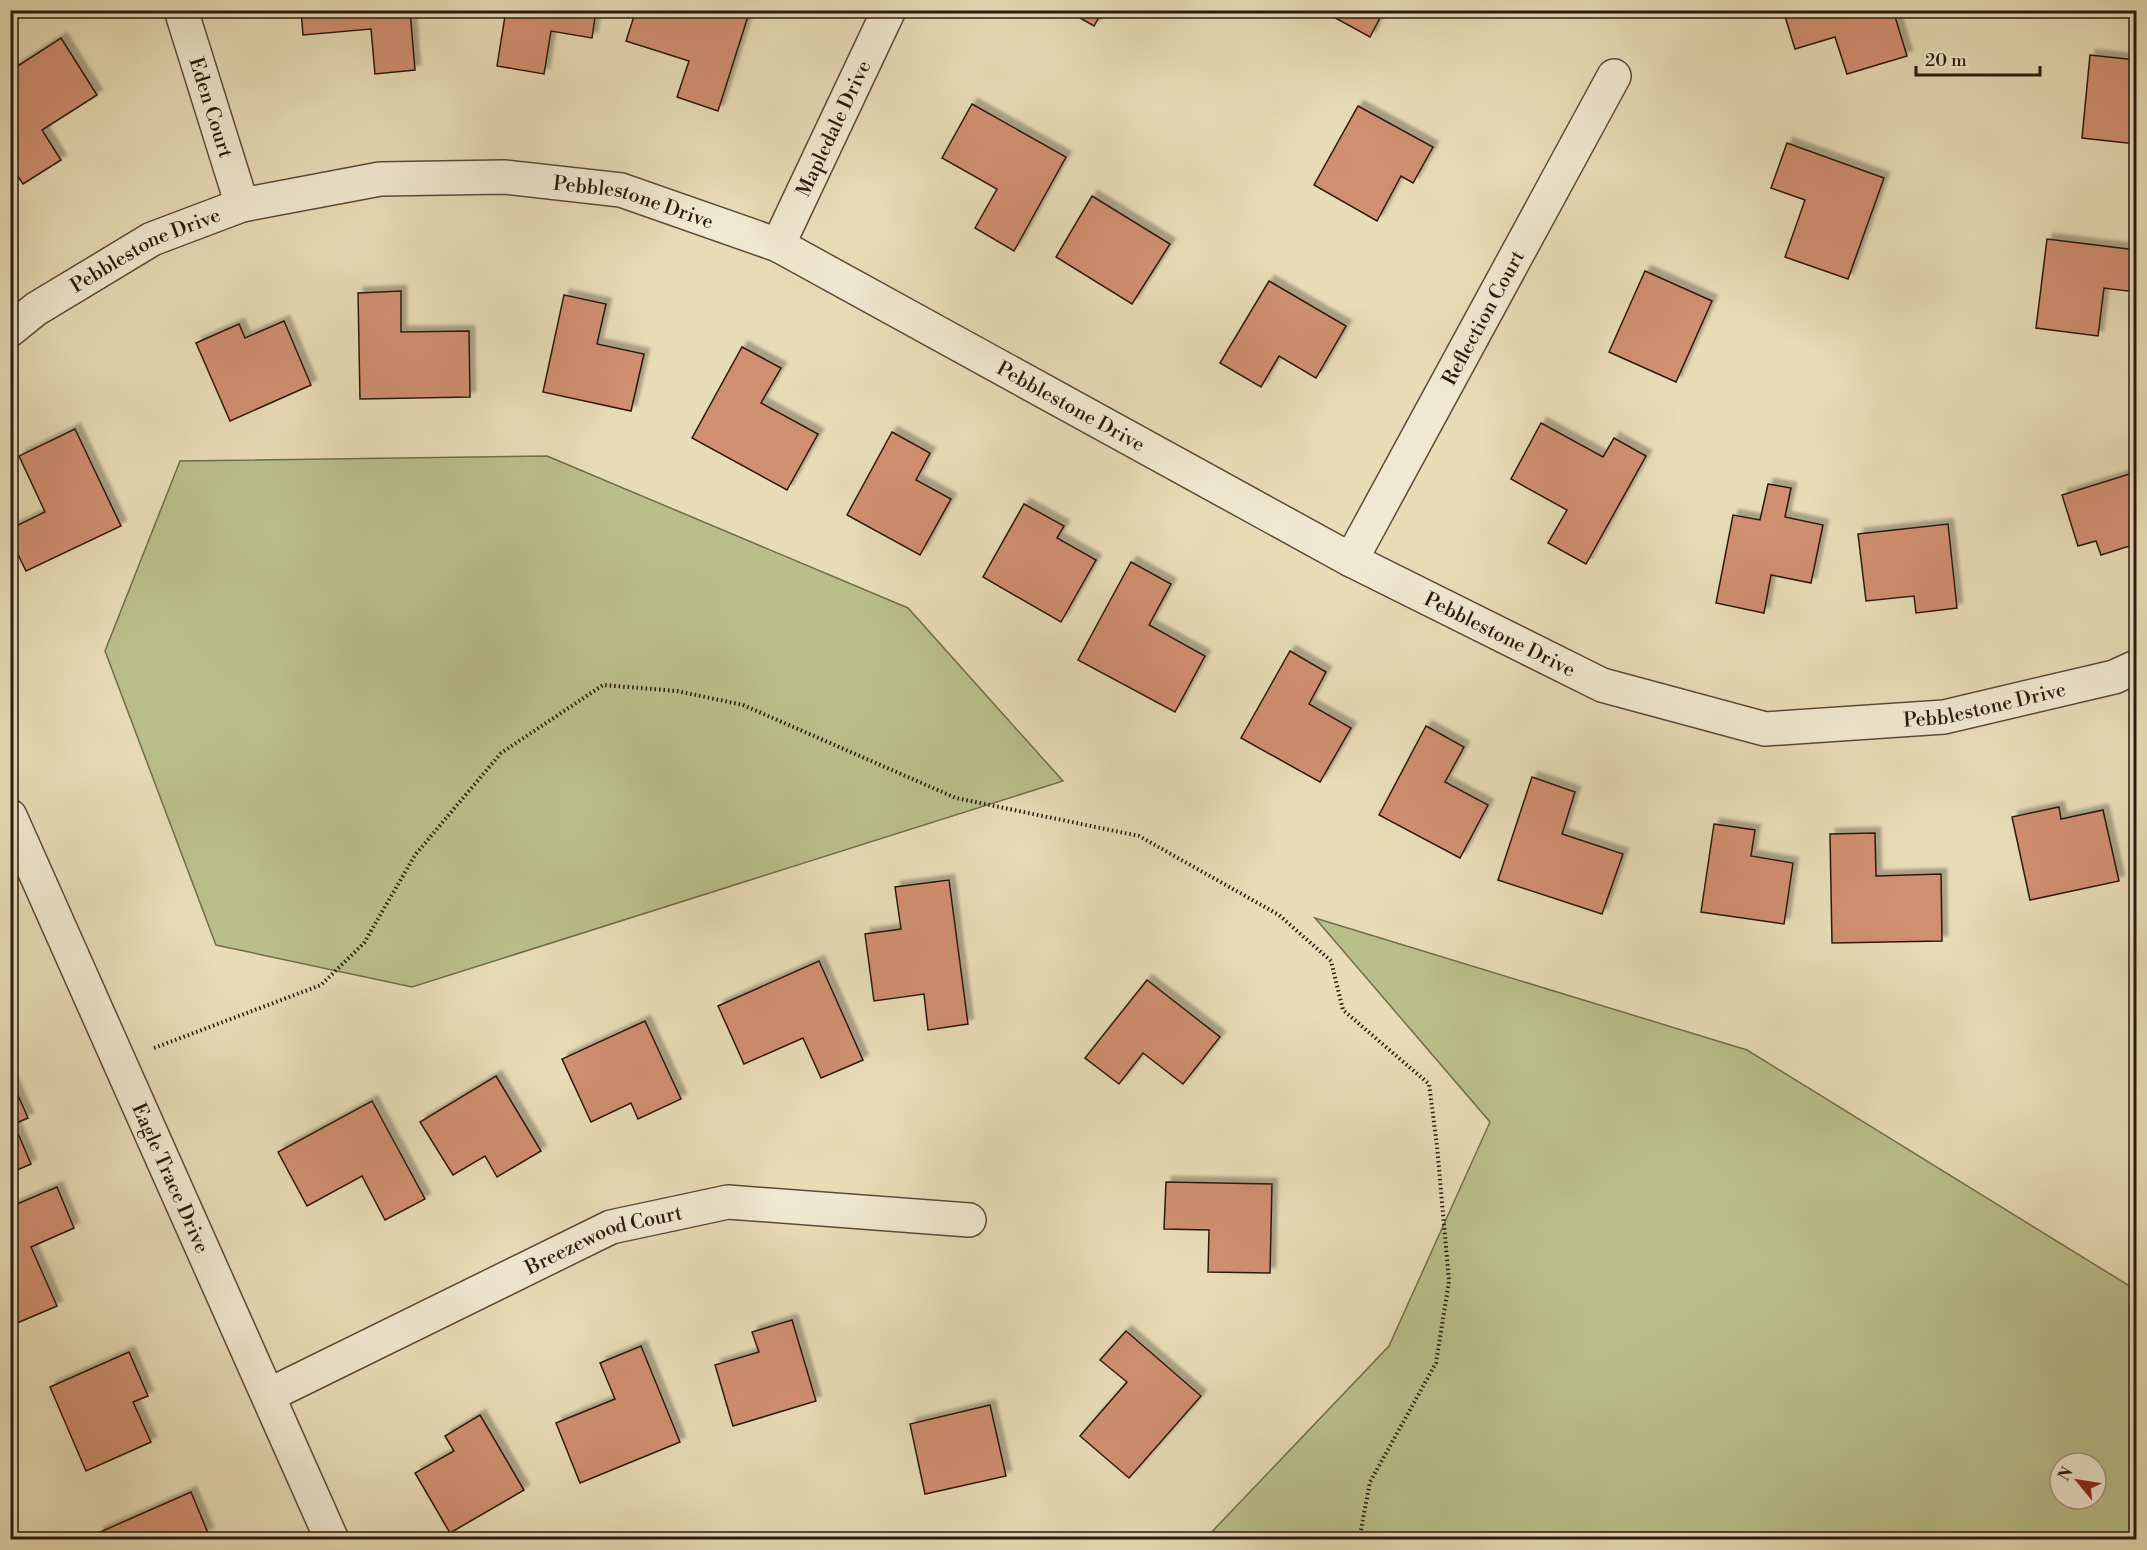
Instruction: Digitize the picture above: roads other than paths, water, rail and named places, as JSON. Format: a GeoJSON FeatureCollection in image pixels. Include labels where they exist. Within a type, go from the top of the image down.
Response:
{"type":"FeatureCollection","features":[{"type":"Feature","properties":{"kind":"street","name":"Eden Court"},"geometry":{"type":"LineString","coordinates":[[181,10],[242,205]]}},
{"type":"Feature","properties":{"kind":"street","name":"Mapledale Drive"},"geometry":{"type":"LineString","coordinates":[[778,245],[888,10]]}},
{"type":"Feature","properties":{"kind":"street","name":"Reflection Court"},"geometry":{"type":"LineString","coordinates":[[1351,560],[1614,76]]}},
{"type":"Feature","properties":{"kind":"street","name":"Pebblestone Drive"},"geometry":{"type":"LineString","coordinates":[[10,330],[36,309],[152,239],[242,205],[380,178],[504,177],[621,190],[778,245],[1351,560],[1602,685],[1765,729],[1944,717],[2114,677],[2136,667]]}},
{"type":"Feature","properties":{"kind":"street","name":"Eagle Trace Drive"},"geometry":{"type":"LineString","coordinates":[[10,816],[332,1539]]}},
{"type":"Feature","properties":{"kind":"street","name":"Breezewood Court"},"geometry":{"type":"LineString","coordinates":[[269,1395],[611,1227],[728,1202],[969,1220]]}}]}
